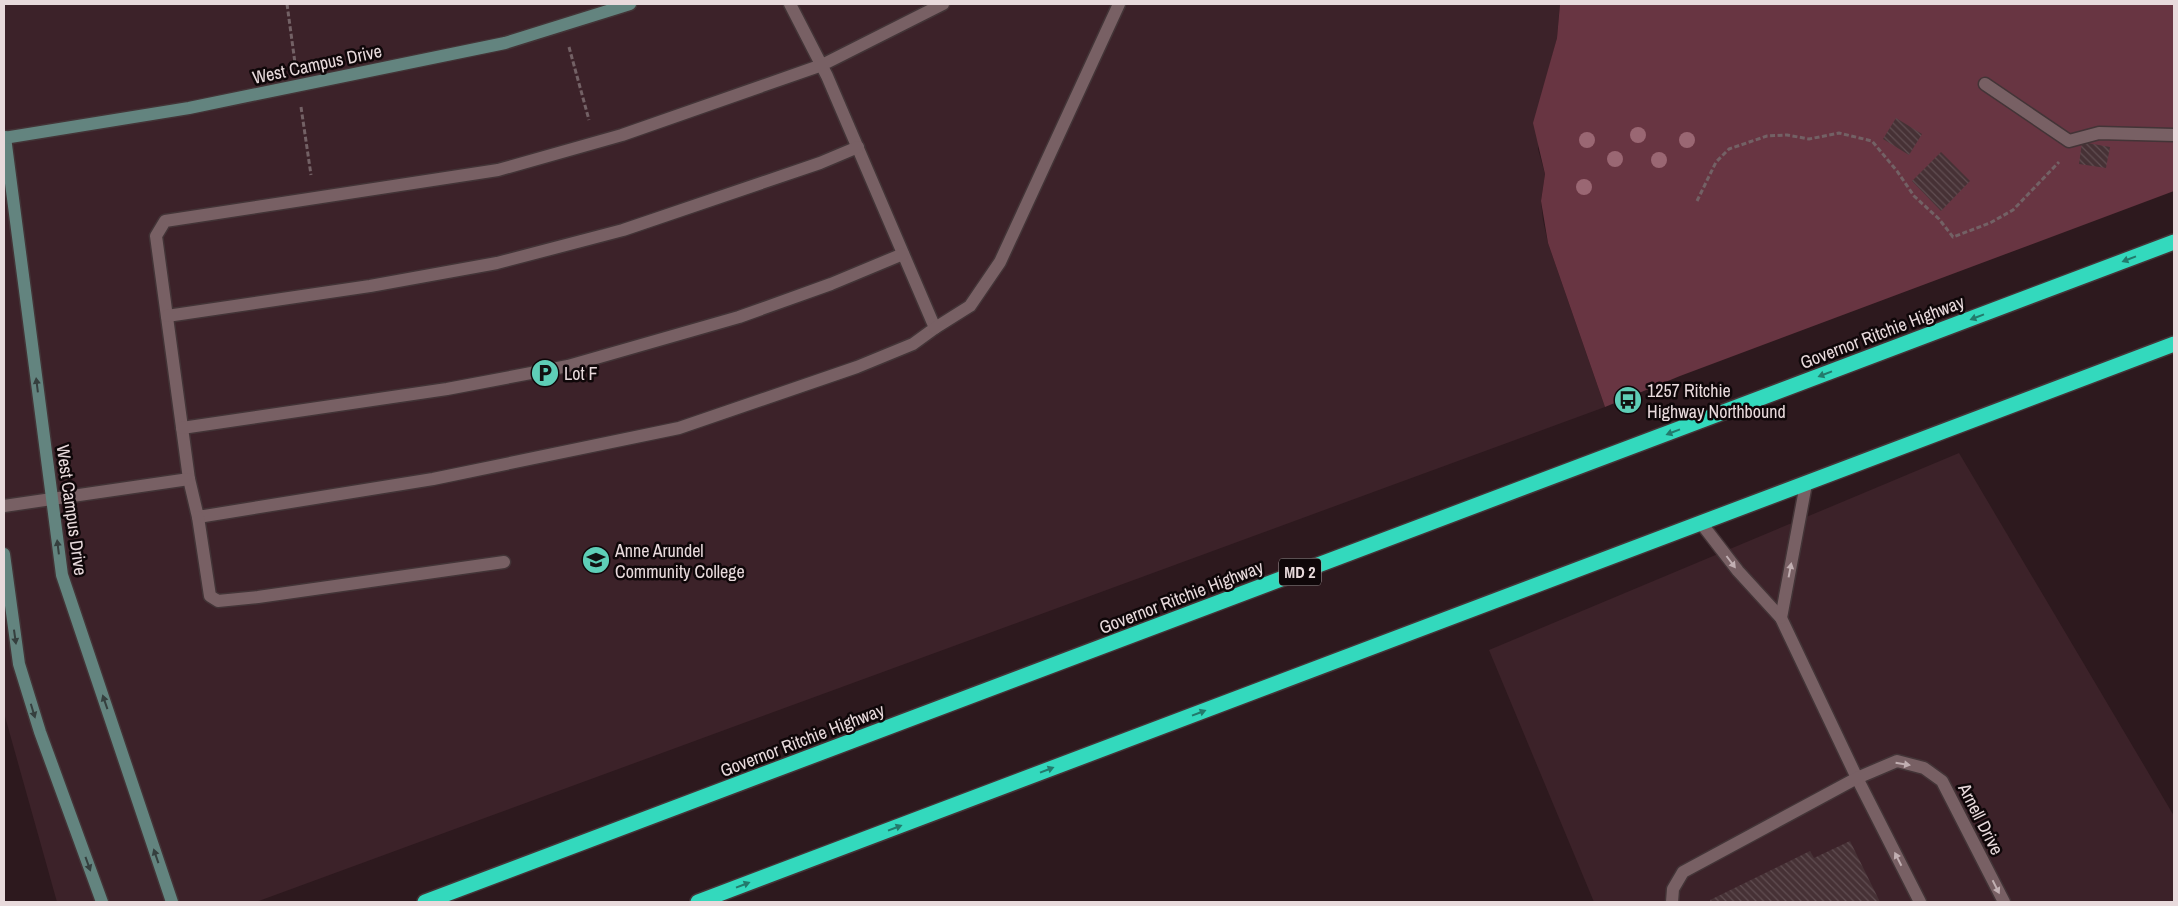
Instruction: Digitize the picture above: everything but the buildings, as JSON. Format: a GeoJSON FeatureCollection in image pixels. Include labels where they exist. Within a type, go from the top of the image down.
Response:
{"type":"FeatureCollection","features":[{"type":"Feature","properties":{"kind":"highway","name":"Governor Ritchie Highway"},"geometry":{"type":"LineString","coordinates":[[425,902],[2174,242]]}},
{"type":"Feature","properties":{"kind":"highway"},"geometry":{"type":"LineString","coordinates":[[698,902],[2174,344]]}},
{"type":"Feature","properties":{"kind":"street","name":"West Campus Drive"},"geometry":{"type":"LineString","coordinates":[[172,902],[62,575],[4,134],[189,108],[505,43],[630,4]]}},
{"type":"Feature","properties":{"kind":"street"},"geometry":{"type":"LineString","coordinates":[[4,554],[18,664],[40,732],[102,902]]}},
{"type":"Feature","properties":{"kind":"lane"},"geometry":{"type":"LineString","coordinates":[[790,4],[822,65],[935,328]]}},
{"type":"Feature","properties":{"kind":"lane"},"geometry":{"type":"LineString","coordinates":[[504,562],[258,597],[218,601],[210,596],[198,517],[189,479],[156,236],[165,221],[498,170],[596,143],[822,65],[943,4]]}},
{"type":"Feature","properties":{"kind":"lane"},"geometry":{"type":"LineString","coordinates":[[198,517],[433,479],[679,428],[856,367],[913,344],[970,306],[1000,262],[1120,4]]}},
{"type":"Feature","properties":{"kind":"lane"},"geometry":{"type":"LineString","coordinates":[[1985,84],[2069,141],[2099,133],[2174,135]]}},
{"type":"Feature","properties":{"kind":"lane"},"geometry":{"type":"LineString","coordinates":[[167,316],[370,286],[497,263],[623,230],[820,163],[858,147]]}},
{"type":"Feature","properties":{"kind":"lane"},"geometry":{"type":"LineString","coordinates":[[182,428],[447,389],[568,366],[739,317],[831,284],[903,254]]}},
{"type":"Feature","properties":{"kind":"lane"},"geometry":{"type":"LineString","coordinates":[[4,506],[189,479]]}},
{"type":"Feature","properties":{"kind":"lane"},"geometry":{"type":"LineString","coordinates":[[1781,618],[1806,484]]}},
{"type":"Feature","properties":{"kind":"lane"},"geometry":{"type":"LineString","coordinates":[[1701,523],[1738,571],[1781,618],[1920,902]]}},
{"type":"Feature","properties":{"kind":"lane","name":"Arnell Drive"},"geometry":{"type":"LineString","coordinates":[[1672,902],[1673,889],[1684,872],[1858,778],[1897,761],[1924,768],[1942,781],[2004,902]]}},
{"type":"Feature","properties":{"kind":"path"},"geometry":{"type":"LineString","coordinates":[[563,25],[596,143]]}},
{"type":"Feature","properties":{"kind":"path"},"geometry":{"type":"LineString","coordinates":[[1697,201],[1716,162],[1729,149],[1767,136],[1787,135],[1809,138],[1839,133],[1872,141],[1897,171],[1914,196],[1939,219],[1954,237],[1990,223],[2013,210],[2059,163],[2069,141]]}},
{"type":"Feature","properties":{"kind":"shaded area","name":"Anne Arundel Community College"},"geometry":{"type":"Polygon","coordinates":[[[4,4],[1560,4],[1557,38],[1550,65],[1538,149],[1545,174],[1541,201],[1543,220],[1548,243],[1605,407],[256,902],[57,902],[4,713],[4,4]]]}},
{"type":"Feature","properties":{"kind":"shaded area"},"geometry":{"type":"Polygon","coordinates":[[[1560,4],[2174,4],[2174,191],[1680,376],[1605,407],[1548,243],[1541,201],[1545,174],[1533,123],[1557,38],[1560,4]]]}},
{"type":"Feature","properties":{"kind":"shaded area"},"geometry":{"type":"Polygon","coordinates":[[[1959,453],[2174,816],[2174,902],[1594,902],[1489,650],[1959,453]]]}},
{"type":"Feature","properties":{"kind":"place","name":"Lot F"},"geometry":{"type":"Point","coordinates":[545,373]}},
{"type":"Feature","properties":{"kind":"place","name":"1257 Ritchie Highway Northbound"},"geometry":{"type":"Point","coordinates":[1628,400]}},
{"type":"Feature","properties":{"kind":"place","name":"Anne Arundel Community College"},"geometry":{"type":"Point","coordinates":[596,560]}}]}
